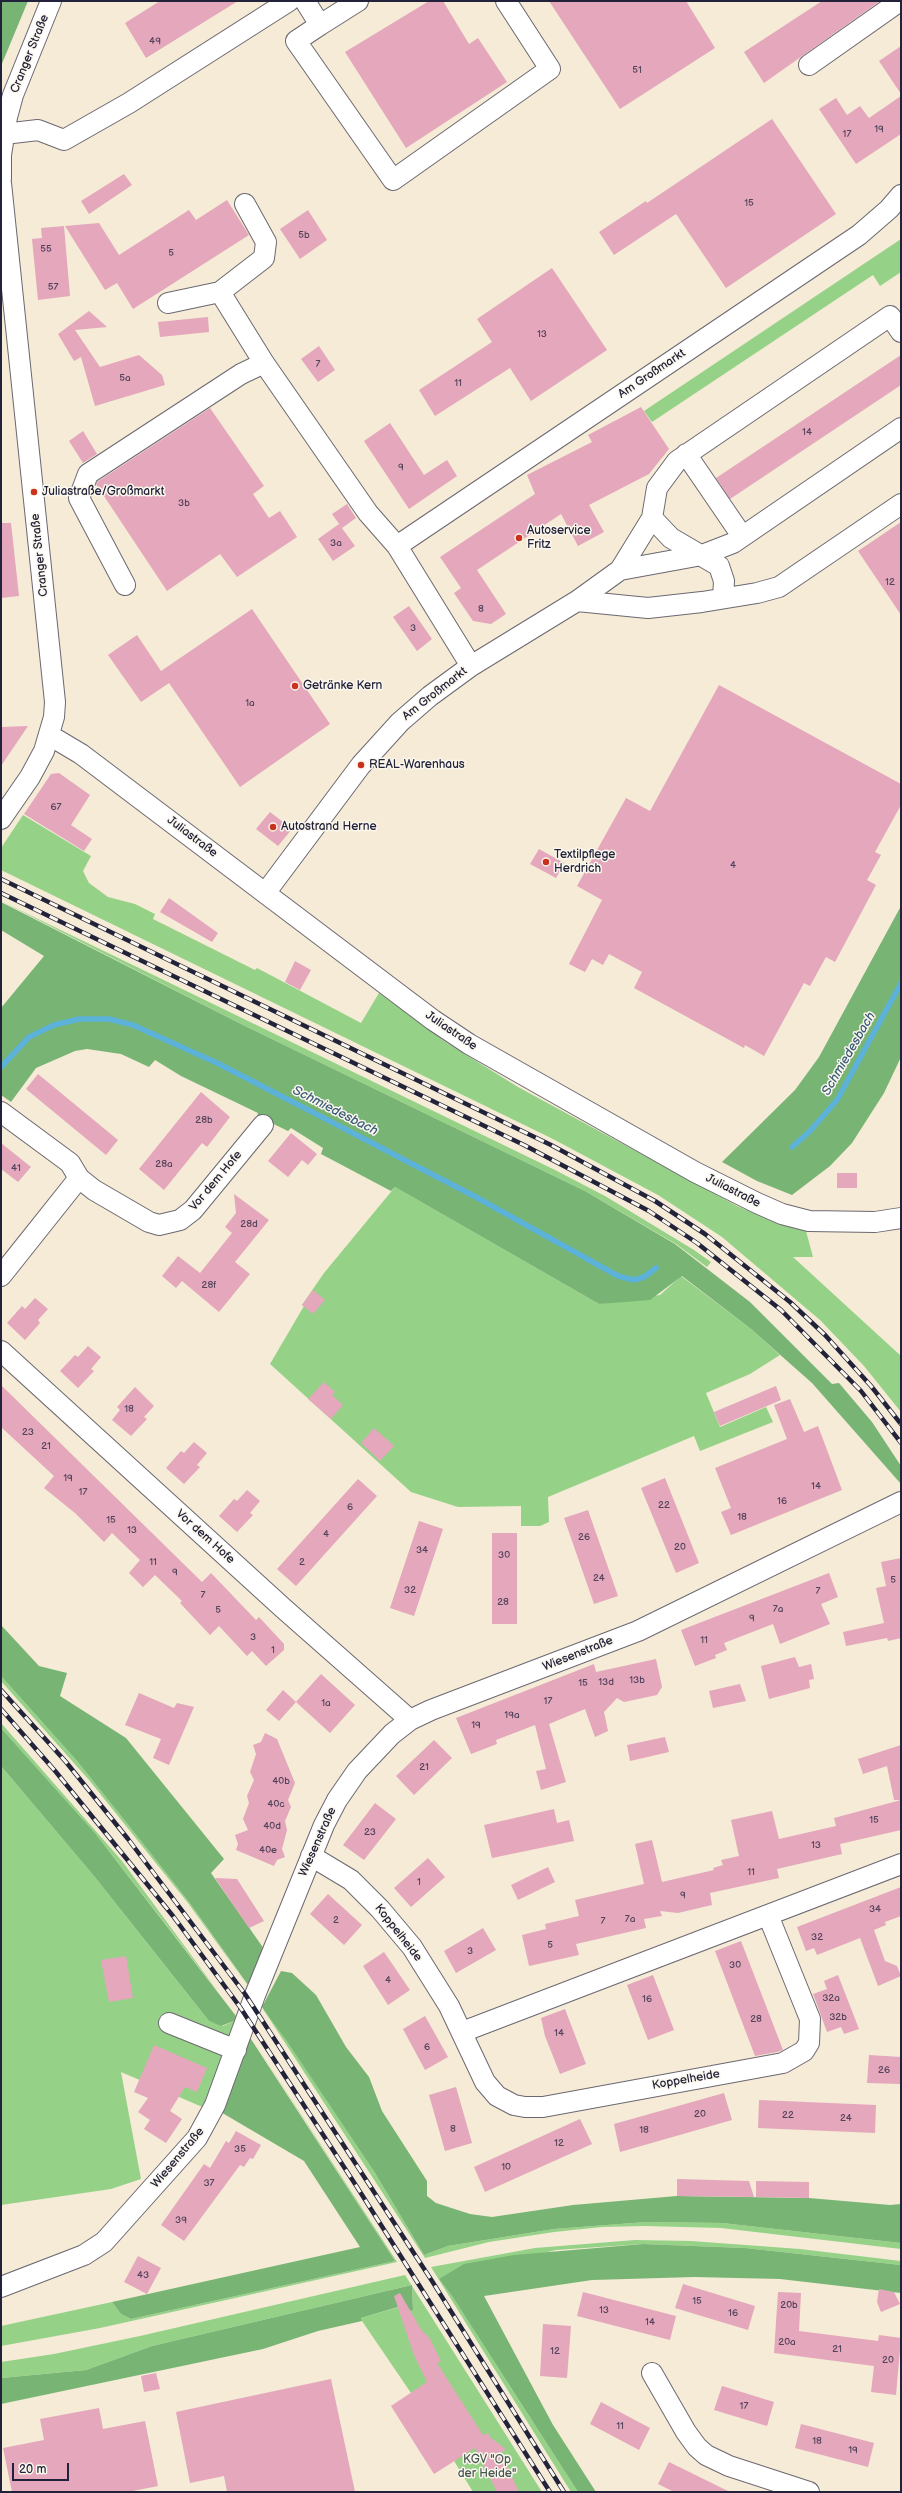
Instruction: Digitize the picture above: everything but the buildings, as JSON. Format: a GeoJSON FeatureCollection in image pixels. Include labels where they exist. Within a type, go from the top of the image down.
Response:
{"type":"FeatureCollection","features":[{"type":"Feature","properties":{"kind":"street","name":"Cranger Straße"},"geometry":{"type":"LineString","coordinates":[[1,179],[4,134],[13,95],[51,1]]}},
{"type":"Feature","properties":{"kind":"street"},"geometry":{"type":"LineString","coordinates":[[4,134],[38,130],[64,140],[129,103],[289,1]]}},
{"type":"Feature","properties":{"kind":"street"},"geometry":{"type":"LineString","coordinates":[[305,1],[320,25]]}},
{"type":"Feature","properties":{"kind":"street"},"geometry":{"type":"LineString","coordinates":[[358,1],[296,41],[392,180],[550,69],[506,1]]}},
{"type":"Feature","properties":{"kind":"street"},"geometry":{"type":"LineString","coordinates":[[809,65],[900,1]]}},
{"type":"Feature","properties":{"kind":"street","name":"Cranger Straße"},"geometry":{"type":"LineString","coordinates":[[1,183],[55,692],[54,717],[49,736],[30,777],[1,819]]}},
{"type":"Feature","properties":{"kind":"street","name":"Am Großmarkt"},"geometry":{"type":"LineString","coordinates":[[397,546],[859,235],[889,209],[901,195]]}},
{"type":"Feature","properties":{"kind":"street"},"geometry":{"type":"LineString","coordinates":[[168,303],[220,292],[264,258],[266,242],[244,204]]}},
{"type":"Feature","properties":{"kind":"street","name":"Am Großmarkt"},"geometry":{"type":"LineString","coordinates":[[220,292],[264,362],[368,513],[397,546],[471,666]]}},
{"type":"Feature","properties":{"kind":"street","name":"Am Großmarkt"},"geometry":{"type":"LineString","coordinates":[[266,892],[361,765],[400,722],[430,696],[471,666],[577,601],[620,570],[652,518],[657,488],[681,458],[890,316],[901,332]]}},
{"type":"Feature","properties":{"kind":"street"},"geometry":{"type":"LineString","coordinates":[[125,585],[79,498],[88,474],[241,374],[264,362]]}},
{"type":"Feature","properties":{"kind":"street","name":"Am Großmarkt"},"geometry":{"type":"LineString","coordinates":[[620,570],[702,555],[737,540],[901,428]]}},
{"type":"Feature","properties":{"kind":"street"},"geometry":{"type":"LineString","coordinates":[[681,458],[737,540]]}},
{"type":"Feature","properties":{"kind":"street"},"geometry":{"type":"LineString","coordinates":[[577,601],[648,608],[723,598],[778,587],[901,504]]}},
{"type":"Feature","properties":{"kind":"street"},"geometry":{"type":"LineString","coordinates":[[652,518],[671,538],[719,566],[724,581],[723,598]]}},
{"type":"Feature","properties":{"kind":"street","name":"Juliastraße"},"geometry":{"type":"LineString","coordinates":[[49,736],[81,754],[266,892],[433,1020],[469,1044],[695,1172],[756,1204],[782,1214],[809,1221],[875,1222],[901,1218]]}},
{"type":"Feature","properties":{"kind":"street","name":"Vor dem Hofe"},"geometry":{"type":"LineString","coordinates":[[1,1112],[70,1163],[79,1178],[149,1222],[169,1224],[193,1210],[263,1125]]}},
{"type":"Feature","properties":{"kind":"street"},"geometry":{"type":"LineString","coordinates":[[1,1276],[79,1178]]}},
{"type":"Feature","properties":{"kind":"street","name":"Vor dem Hofe"},"geometry":{"type":"LineString","coordinates":[[1,1351],[278,1603],[410,1720]]}},
{"type":"Feature","properties":{"kind":"street","name":"Wiesenstraße"},"geometry":{"type":"LineString","coordinates":[[1,2287],[84,2255],[104,2242],[197,2138],[207,2123],[236,2050],[255,1995],[311,1856],[337,1800],[357,1771],[374,1751],[410,1720],[638,1631],[901,1502]]}},
{"type":"Feature","properties":{"kind":"street","name":"Koppelheide"},"geometry":{"type":"LineString","coordinates":[[311,1856],[351,1880],[380,1909],[412,1947],[462,2032],[484,2082],[504,2101],[525,2107],[543,2107],[783,2063],[804,2051],[810,2043],[810,2019],[768,1915]]}},
{"type":"Feature","properties":{"kind":"street"},"geometry":{"type":"LineString","coordinates":[[462,2032],[901,1864]]}},
{"type":"Feature","properties":{"kind":"street"},"geometry":{"type":"LineString","coordinates":[[169,2023],[236,2050]]}},
{"type":"Feature","properties":{"kind":"street"},"geometry":{"type":"LineString","coordinates":[[652,2373],[686,2432],[697,2447],[706,2455],[729,2466],[809,2492]]}},
{"type":"Feature","properties":{"kind":"green space"},"geometry":{"type":"Polygon","coordinates":[[[1,1],[28,1],[1,66],[1,1]]]}},
{"type":"Feature","properties":{"kind":"green space"},"geometry":{"type":"Polygon","coordinates":[[[901,239],[901,272],[880,286],[873,275],[652,422],[644,411],[901,239]]]}},
{"type":"Feature","properties":{"kind":"green space"},"geometry":{"type":"Polygon","coordinates":[[[23,815],[91,856],[83,871],[89,883],[108,897],[135,904],[155,914],[153,919],[255,970],[257,968],[361,1023],[379,993],[447,1043],[518,1087],[737,1206],[777,1223],[806,1231],[813,1257],[793,1257],[901,1356],[901,1412],[864,1366],[820,1320],[722,1237],[658,1195],[553,1139],[1,870],[1,848],[23,815]]]}},
{"type":"Feature","properties":{"kind":"green space"},"geometry":{"type":"Polygon","coordinates":[[[1,901],[555,1170],[605,1196],[694,1250],[711,1262],[707,1267],[676,1244],[585,1191],[245,1026],[1,901]]]}},
{"type":"Feature","properties":{"kind":"green space"},"geometry":{"type":"Polygon","coordinates":[[[1,902],[245,1026],[585,1191],[675,1244],[750,1302],[832,1384],[839,1383],[872,1422],[901,1466],[901,1484],[812,1383],[751,1329],[682,1276],[650,1300],[599,1304],[395,1187],[391,1191],[321,1154],[323,1148],[291,1128],[288,1131],[257,1116],[258,1113],[181,1076],[155,1060],[149,1067],[121,1054],[87,1049],[75,1051],[36,1068],[11,1102],[1,1095],[1,1008],[44,956],[1,930],[1,902]]]}},
{"type":"Feature","properties":{"kind":"green space"},"geometry":{"type":"Polygon","coordinates":[[[901,906],[901,1057],[884,1093],[852,1143],[830,1166],[792,1195],[757,1181],[722,1162],[795,1090],[819,1057],[901,906]]]}},
{"type":"Feature","properties":{"kind":"green space"},"geometry":{"type":"Polygon","coordinates":[[[395,1187],[599,1304],[660,1295],[681,1276],[751,1329],[780,1355],[750,1374],[706,1393],[720,1427],[766,1407],[773,1422],[700,1451],[694,1436],[548,1497],[549,1522],[540,1526],[521,1526],[521,1506],[458,1507],[411,1492],[270,1364],[304,1306],[302,1305],[324,1273],[395,1187]]]}},
{"type":"Feature","properties":{"kind":"green space"},"geometry":{"type":"Polygon","coordinates":[[[1,1625],[39,1666],[67,1673],[60,1696],[126,1738],[224,1859],[211,1873],[264,1949],[248,1985],[189,1902],[133,1831],[77,1761],[1,1676],[1,1625]]]}},
{"type":"Feature","properties":{"kind":"green space"},"geometry":{"type":"Polygon","coordinates":[[[1,1676],[77,1761],[133,1831],[189,1902],[248,1986],[188,1903],[89,1780],[1,1681],[1,1676]]]}},
{"type":"Feature","properties":{"kind":"green space"},"geometry":{"type":"Polygon","coordinates":[[[1,1723],[122,1861],[219,1993],[95,1833],[1,1728],[1,1723]]]}},
{"type":"Feature","properties":{"kind":"green space"},"geometry":{"type":"Polygon","coordinates":[[[1,1728],[95,1833],[236,2016],[234,2021],[221,2026],[209,2021],[94,1876],[1,1766],[1,1728]]]}},
{"type":"Feature","properties":{"kind":"green space"},"geometry":{"type":"Polygon","coordinates":[[[1,1766],[94,1876],[209,2021],[223,2026],[234,2021],[236,2016],[207,2109],[121,2072],[141,2179],[111,2189],[1,2205],[1,1766]]]}},
{"type":"Feature","properties":{"kind":"green space"},"geometry":{"type":"Polygon","coordinates":[[[281,1971],[292,1973],[316,1995],[346,2047],[369,2077],[382,2111],[427,2181],[427,2196],[436,2203],[470,2214],[492,2217],[573,2205],[677,2196],[809,2198],[890,2205],[901,2204],[901,2243],[722,2223],[646,2222],[554,2229],[448,2246],[424,2255],[375,2173],[286,2040],[262,2007],[281,1971]]]}},
{"type":"Feature","properties":{"kind":"green space"},"geometry":{"type":"Polygon","coordinates":[[[265,2008],[375,2173],[424,2255],[448,2246],[554,2229],[646,2222],[722,2223],[901,2243],[901,2249],[721,2228],[645,2226],[602,2227],[554,2232],[489,2242],[425,2258],[263,2009],[265,2008]]]}},
{"type":"Feature","properties":{"kind":"green space"},"geometry":{"type":"Polygon","coordinates":[[[249,2036],[395,2261],[131,2319],[121,2314],[112,2302],[360,2247],[304,2161],[219,2111],[249,2036]]]}},
{"type":"Feature","properties":{"kind":"green space"},"geometry":{"type":"Polygon","coordinates":[[[252,2039],[397,2262],[100,2328],[1,2346],[1,2326],[112,2302],[121,2314],[131,2319],[395,2261],[252,2039]]]}},
{"type":"Feature","properties":{"kind":"green space"},"geometry":{"type":"Polygon","coordinates":[[[635,2240],[691,2241],[800,2249],[901,2261],[901,2265],[745,2248],[643,2244],[556,2250],[439,2279],[452,2296],[578,2492],[571,2492],[431,2267],[535,2248],[635,2240]]]}},
{"type":"Feature","properties":{"kind":"green space"},"geometry":{"type":"Polygon","coordinates":[[[643,2244],[745,2248],[901,2265],[901,2293],[780,2279],[694,2277],[592,2280],[484,2296],[553,2425],[596,2492],[578,2492],[452,2296],[439,2279],[464,2264],[514,2255],[643,2244]]]}},
{"type":"Feature","properties":{"kind":"green space"},"geometry":{"type":"Polygon","coordinates":[[[405,2275],[411,2285],[152,2346],[86,2370],[1,2378],[1,2362],[54,2354],[140,2336],[405,2275]]]}},
{"type":"Feature","properties":{"kind":"green space"},"geometry":{"type":"Polygon","coordinates":[[[412,2285],[413,2310],[404,2312],[398,2307],[361,2318],[362,2321],[318,2331],[263,2349],[1,2404],[1,2378],[86,2370],[152,2346],[412,2285]]]}},
{"type":"Feature","properties":{"kind":"green space","name":"KGV \"Op der Heide\""},"geometry":{"type":"Polygon","coordinates":[[[412,2286],[542,2492],[473,2492],[426,2415],[362,2321],[361,2318],[399,2307],[413,2310],[412,2286]]]}},
{"type":"Feature","properties":{"kind":"waterway","name":"Schmiedesbach"},"geometry":{"type":"LineString","coordinates":[[792,1147],[809,1132],[837,1100],[901,983]]}},
{"type":"Feature","properties":{"kind":"waterway","name":"Schmiedesbach"},"geometry":{"type":"LineString","coordinates":[[1,1067],[29,1037],[54,1025],[79,1019],[109,1019],[133,1025],[217,1063],[318,1115],[474,1196],[618,1276],[634,1280],[644,1277],[656,1268]]}},
{"type":"Feature","properties":{"kind":"railway"},"geometry":{"type":"LineString","coordinates":[[1,879],[551,1145],[655,1201],[705,1234],[790,1302],[825,1335],[871,1386],[901,1424]]}},
{"type":"Feature","properties":{"kind":"railway"},"geometry":{"type":"LineString","coordinates":[[1,893],[524,1145],[649,1211],[697,1243],[781,1310],[861,1391],[901,1443]]}},
{"type":"Feature","properties":{"kind":"railway"},"geometry":{"type":"LineString","coordinates":[[1,1690],[66,1762],[128,1839],[245,1994],[432,2281],[564,2492]]}},
{"type":"Feature","properties":{"kind":"railway"},"geometry":{"type":"LineString","coordinates":[[1,1709],[56,1772],[173,1916],[240,2007],[357,2187],[550,2492]]}},
{"type":"Feature","properties":{"kind":"place","name":"Juliastraße/Großmarkt"},"geometry":{"type":"Point","coordinates":[34,492]}},
{"type":"Feature","properties":{"kind":"place","name":"Autoservice Fritz"},"geometry":{"type":"Point","coordinates":[519,538]}},
{"type":"Feature","properties":{"kind":"place","name":"Getränke Kern"},"geometry":{"type":"Point","coordinates":[295,686]}},
{"type":"Feature","properties":{"kind":"place","name":"REAL-Warenhaus"},"geometry":{"type":"Point","coordinates":[361,765]}},
{"type":"Feature","properties":{"kind":"place","name":"Autostrand Herne"},"geometry":{"type":"Point","coordinates":[273,827]}},
{"type":"Feature","properties":{"kind":"place","name":"Textilpflege Herdrich"},"geometry":{"type":"Point","coordinates":[546,862]}}]}
